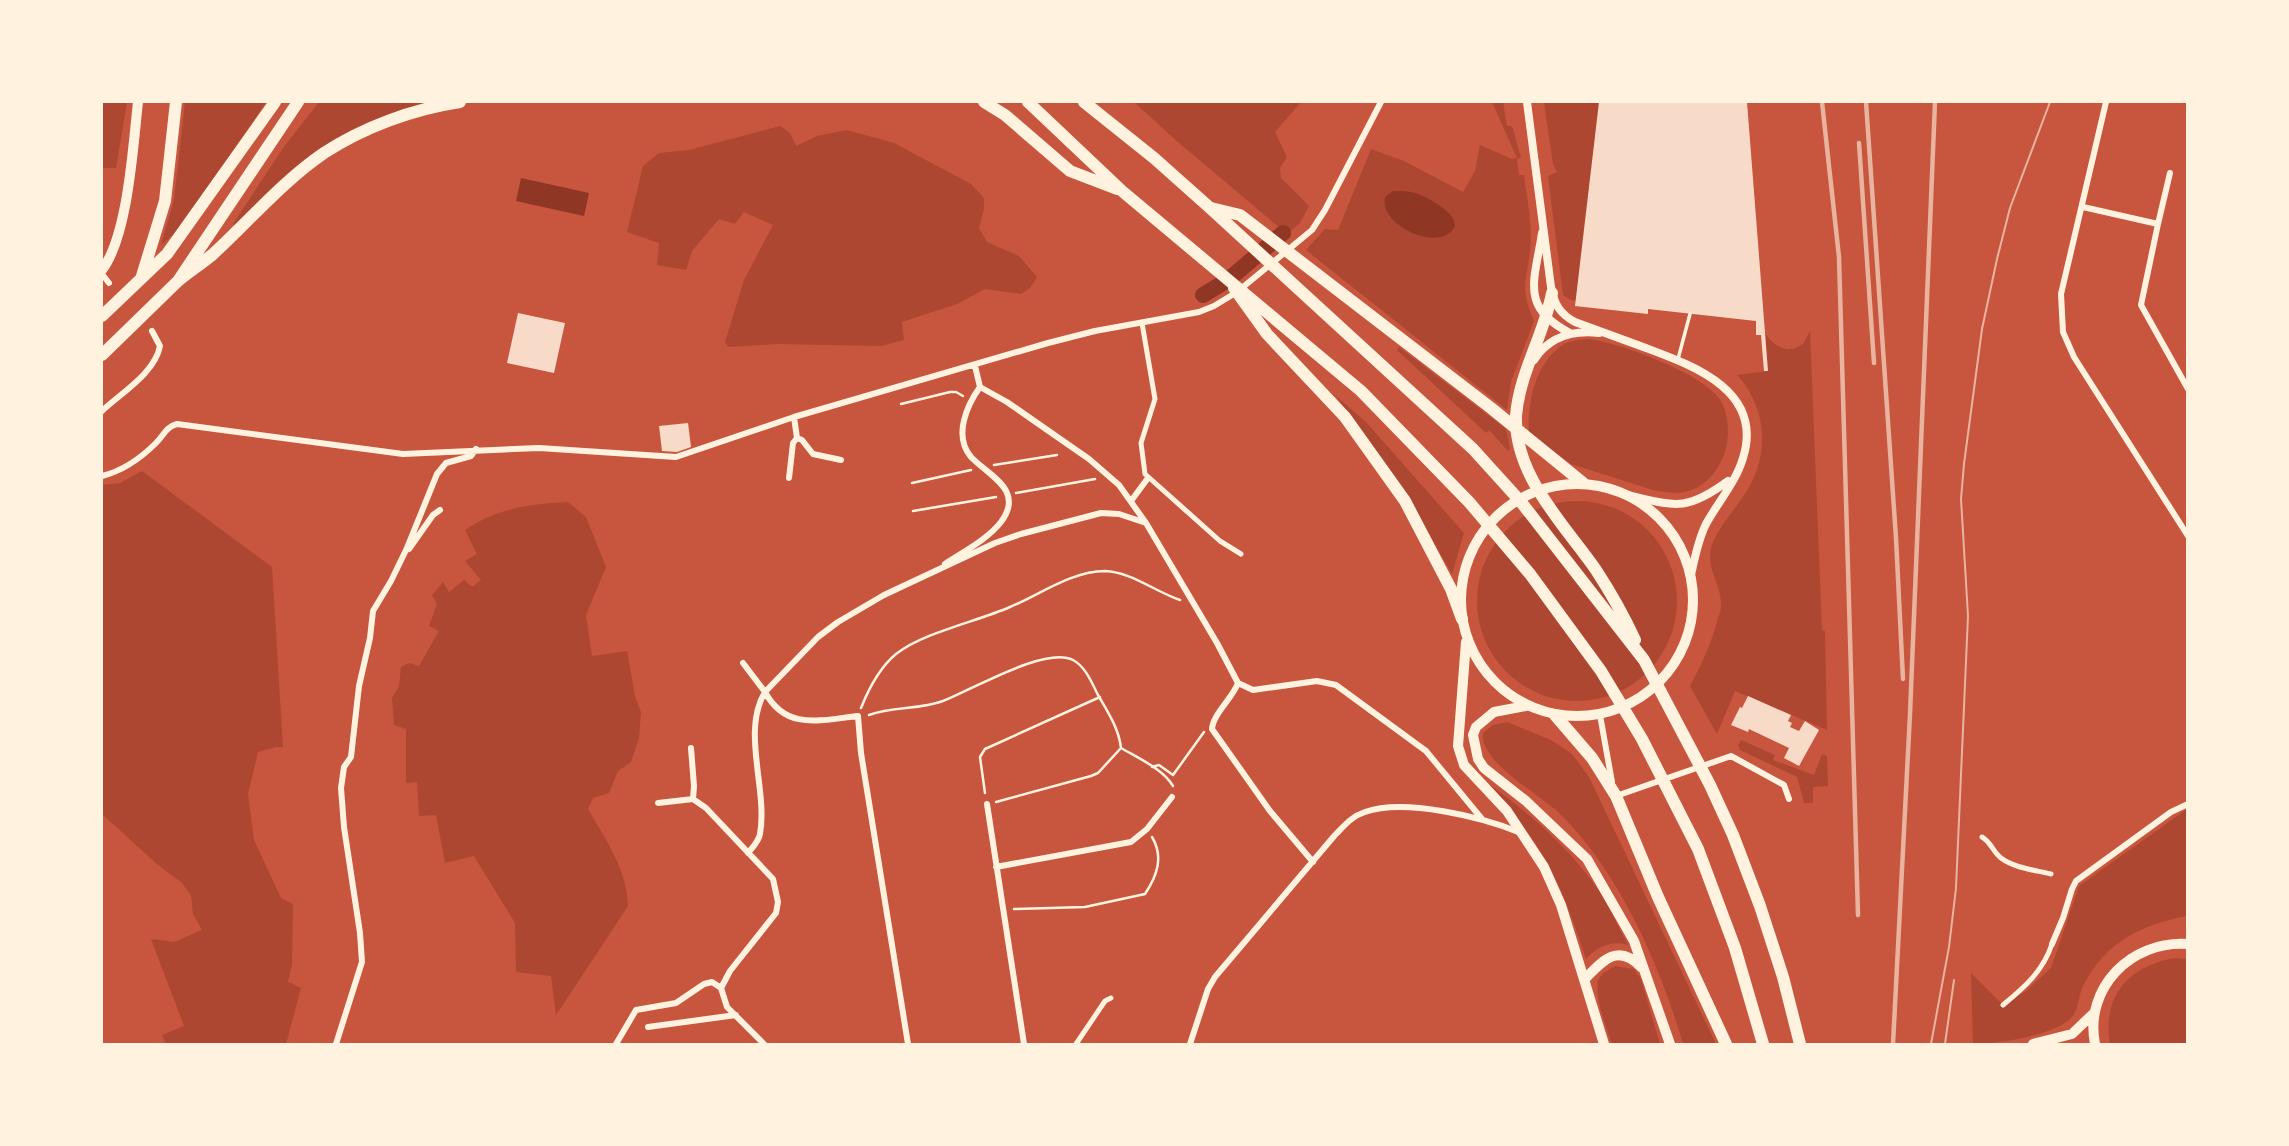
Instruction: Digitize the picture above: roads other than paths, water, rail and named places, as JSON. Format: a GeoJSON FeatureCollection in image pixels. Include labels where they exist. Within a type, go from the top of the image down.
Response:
{"type":"FeatureCollection","features":[{"type":"Feature","properties":{"kind":"highway"},"geometry":{"type":"LineString","coordinates":[[141,278],[165,201],[176,102]]}},
{"type":"Feature","properties":{"kind":"highway"},"geometry":{"type":"LineString","coordinates":[[102,317],[167,254],[275,102]]}},
{"type":"Feature","properties":{"kind":"highway"},"geometry":{"type":"LineString","coordinates":[[178,281],[299,102]]}},
{"type":"Feature","properties":{"kind":"highway"},"geometry":{"type":"LineString","coordinates":[[102,355],[178,281],[210,257],[292,179],[324,154],[358,134],[395,118],[460,102]]}},
{"type":"Feature","properties":{"kind":"highway"},"geometry":{"type":"LineString","coordinates":[[984,102],[1005,115],[1070,171],[1122,191]]}},
{"type":"Feature","properties":{"kind":"highway"},"geometry":{"type":"LineString","coordinates":[[1028,102],[1122,191],[1361,391],[1482,517],[1530,574],[1601,671],[1642,738],[1698,849],[1734,948],[1763,1045]]}},
{"type":"Feature","properties":{"kind":"highway"},"geometry":{"type":"LineString","coordinates":[[1084,102],[1154,158],[1474,449],[1521,502],[1644,660]]}},
{"type":"Feature","properties":{"kind":"highway"},"geometry":{"type":"LineString","coordinates":[[1209,207],[1240,215],[1491,408],[1583,483]]}},
{"type":"Feature","properties":{"kind":"highway"},"geometry":{"type":"LineString","coordinates":[[1226,276],[1267,334],[1345,417],[1405,501],[1451,589],[1462,619]]}},
{"type":"Feature","properties":{"kind":"highway"},"geometry":{"type":"LineString","coordinates":[[1552,293],[1546,318],[1520,390],[1518,440],[1525,466],[1617,604],[1710,785],[1733,835],[1760,906],[1783,977],[1800,1045]]}},
{"type":"Feature","properties":{"kind":"highway"},"geometry":{"type":"LineString","coordinates":[[1555,715],[1592,758],[1616,796],[1658,897],[1726,1045]]}},
{"type":"Feature","properties":{"kind":"main road"},"geometry":{"type":"LineString","coordinates":[[102,272],[111,256],[123,213],[138,102]]}},
{"type":"Feature","properties":{"kind":"main road"},"geometry":{"type":"LineString","coordinates":[[1466,642],[1484,672],[1503,691],[1526,706],[1555,715],[1577,717],[1600,715],[1633,703],[1661,682],[1682,653],[1692,619],[1694,597],[1691,575],[1683,552],[1671,531],[1655,514],[1627,495],[1583,483],[1558,485],[1539,490],[1505,508],[1479,536],[1464,570],[1461,598],[1466,642],[1459,734],[1461,757],[1464,765],[1507,811],[1523,833],[1553,886],[1604,1045]]}},
{"type":"Feature","properties":{"kind":"main road"},"geometry":{"type":"LineString","coordinates":[[1526,706],[1494,712],[1476,727],[1473,735],[1478,760],[1587,859],[1634,941],[1670,1045]]}},
{"type":"Feature","properties":{"kind":"main road"},"geometry":{"type":"LineString","coordinates":[[2095,1045],[2094,1013],[2101,992],[2113,973],[2130,958],[2150,947],[2188,942]]}},
{"type":"Feature","properties":{"kind":"main road"},"geometry":{"type":"LineString","coordinates":[[1585,979],[1607,957],[1615,956],[1635,960],[1646,972]]}},
{"type":"Feature","properties":{"kind":"main road"},"geometry":{"type":"LineString","coordinates":[[2035,1044],[2072,1034],[2094,1013]]}},
{"type":"Feature","properties":{"kind":"street"},"geometry":{"type":"LineString","coordinates":[[102,476],[139,458],[172,425],[190,424],[403,454],[538,448],[677,457],[794,416],[1060,340],[1179,317],[1214,306],[1237,292],[1312,230],[1381,102]]}},
{"type":"Feature","properties":{"kind":"street"},"geometry":{"type":"LineString","coordinates":[[1527,102],[1552,293],[1557,308],[1563,316],[1678,360],[1721,383],[1738,406],[1745,424],[1743,458],[1700,536],[1691,575]]}},
{"type":"Feature","properties":{"kind":"street"},"geometry":{"type":"LineString","coordinates":[[2106,102],[2061,294],[2063,332],[2074,357],[2188,536]]}},
{"type":"Feature","properties":{"kind":"street"},"geometry":{"type":"LineString","coordinates":[[2170,173],[2141,305],[2188,389]]}},
{"type":"Feature","properties":{"kind":"street"},"geometry":{"type":"LineString","coordinates":[[2083,207],[2158,224]]}},
{"type":"Feature","properties":{"kind":"street"},"geometry":{"type":"LineString","coordinates":[[1543,227],[1535,303],[1546,318],[1570,333],[1610,335]]}},
{"type":"Feature","properties":{"kind":"street"},"geometry":{"type":"LineString","coordinates":[[102,272],[108,283]]}},
{"type":"Feature","properties":{"kind":"street"},"geometry":{"type":"LineString","coordinates":[[1142,323],[1154,399],[1141,443],[1143,469],[1149,478],[1220,541],[1241,554]]}},
{"type":"Feature","properties":{"kind":"street"},"geometry":{"type":"LineString","coordinates":[[102,411],[155,360],[160,346],[152,331]]}},
{"type":"Feature","properties":{"kind":"street"},"geometry":{"type":"LineString","coordinates":[[1527,372],[1544,347],[1570,333]]}},
{"type":"Feature","properties":{"kind":"street"},"geometry":{"type":"LineString","coordinates":[[934,572],[999,524],[1007,508],[1008,495],[1004,487],[967,449],[963,424],[968,405],[980,387],[975,366]]}},
{"type":"Feature","properties":{"kind":"street"},"geometry":{"type":"LineString","coordinates":[[980,387],[1007,402],[1089,459],[1119,485],[1146,523],[1238,683],[1252,690],[1310,681],[1327,681],[1336,685],[1426,751],[1482,819]]}},
{"type":"Feature","properties":{"kind":"street"},"geometry":{"type":"LineString","coordinates":[[789,478],[796,438],[794,416]]}},
{"type":"Feature","properties":{"kind":"street"},"geometry":{"type":"LineString","coordinates":[[796,438],[802,440],[816,456],[841,460]]}},
{"type":"Feature","properties":{"kind":"street"},"geometry":{"type":"LineString","coordinates":[[336,1045],[359,976],[362,950],[344,827],[342,778],[344,768],[351,758],[359,686],[373,611],[402,559],[437,474],[446,463],[471,456],[476,449]]}},
{"type":"Feature","properties":{"kind":"street"},"geometry":{"type":"LineString","coordinates":[[1627,495],[1664,504],[1685,504],[1704,498],[1734,477]]}},
{"type":"Feature","properties":{"kind":"street"},"geometry":{"type":"LineString","coordinates":[[1131,501],[1149,478]]}},
{"type":"Feature","properties":{"kind":"street"},"geometry":{"type":"LineString","coordinates":[[402,559],[433,515],[440,510]]}},
{"type":"Feature","properties":{"kind":"street"},"geometry":{"type":"LineString","coordinates":[[748,853],[760,836],[756,726],[758,703],[765,692],[818,637],[884,595],[1007,538],[1101,513],[1119,514],[1146,523]]}},
{"type":"Feature","properties":{"kind":"street"},"geometry":{"type":"LineString","coordinates":[[743,663],[771,702],[783,713],[796,719],[814,721],[858,716],[858,739],[908,1045]]}},
{"type":"Feature","properties":{"kind":"street"},"geometry":{"type":"LineString","coordinates":[[1238,683],[1213,722],[1212,729],[1263,801],[1313,862]]}},
{"type":"Feature","properties":{"kind":"street"},"geometry":{"type":"LineString","coordinates":[[1600,715],[1616,796],[1731,756],[1784,785],[1789,799]]}},
{"type":"Feature","properties":{"kind":"street"},"geometry":{"type":"LineString","coordinates":[[691,748],[693,799]]}},
{"type":"Feature","properties":{"kind":"street"},"geometry":{"type":"LineString","coordinates":[[996,867],[1131,842],[1147,828],[1172,797]]}},
{"type":"Feature","properties":{"kind":"street"},"geometry":{"type":"LineString","coordinates":[[658,803],[693,799],[706,808],[773,878],[778,902],[776,913],[730,971],[721,988],[727,1007],[764,1045]]}},
{"type":"Feature","properties":{"kind":"street"},"geometry":{"type":"LineString","coordinates":[[987,804],[1024,1045]]}},
{"type":"Feature","properties":{"kind":"street"},"geometry":{"type":"LineString","coordinates":[[2003,1005],[2033,979],[2045,962],[2076,881],[2171,812],[2188,804]]}},
{"type":"Feature","properties":{"kind":"street"},"geometry":{"type":"LineString","coordinates":[[1190,1045],[1208,989],[1215,977],[1355,816],[1374,809],[1404,807],[1482,819],[1523,833]]}},
{"type":"Feature","properties":{"kind":"street"},"geometry":{"type":"LineString","coordinates":[[1982,837],[1987,839],[1999,857],[2010,864],[2051,874]]}},
{"type":"Feature","properties":{"kind":"street"},"geometry":{"type":"LineString","coordinates":[[2068,878],[2076,881]]}},
{"type":"Feature","properties":{"kind":"street"},"geometry":{"type":"LineString","coordinates":[[616,1045],[636,1010],[676,1003],[704,984],[712,982],[721,988]]}},
{"type":"Feature","properties":{"kind":"street"},"geometry":{"type":"LineString","coordinates":[[1076,1045],[1105,1001],[1111,998]]}},
{"type":"Feature","properties":{"kind":"street"},"geometry":{"type":"LineString","coordinates":[[648,1027],[736,1015]]}},
{"type":"Feature","properties":{"kind":"lane"},"geometry":{"type":"LineString","coordinates":[[1678,360],[1690,314]]}},
{"type":"Feature","properties":{"kind":"waterway"},"geometry":{"type":"LineString","coordinates":[[1203,295],[1228,280],[1283,233]]}},
{"type":"Feature","properties":{"kind":"tram line"},"geometry":{"type":"LineString","coordinates":[[1931,1044],[1949,947],[1956,888],[1968,616],[1961,499],[1964,464],[1982,329],[1997,259],[2010,208],[2050,102]]}},
{"type":"Feature","properties":{"kind":"tram line"},"geometry":{"type":"LineString","coordinates":[[1945,1044],[1954,980]]}},
{"type":"Feature","properties":{"kind":"railway"},"geometry":{"type":"LineString","coordinates":[[1822,102],[1839,257],[1858,915]]}},
{"type":"Feature","properties":{"kind":"railway"},"geometry":{"type":"LineString","coordinates":[[1866,102],[1903,679]]}},
{"type":"Feature","properties":{"kind":"railway"},"geometry":{"type":"LineString","coordinates":[[1893,1044],[1910,714],[1935,102]]}},
{"type":"Feature","properties":{"kind":"railway"},"geometry":{"type":"LineString","coordinates":[[1859,143],[1874,363]]}}]}
